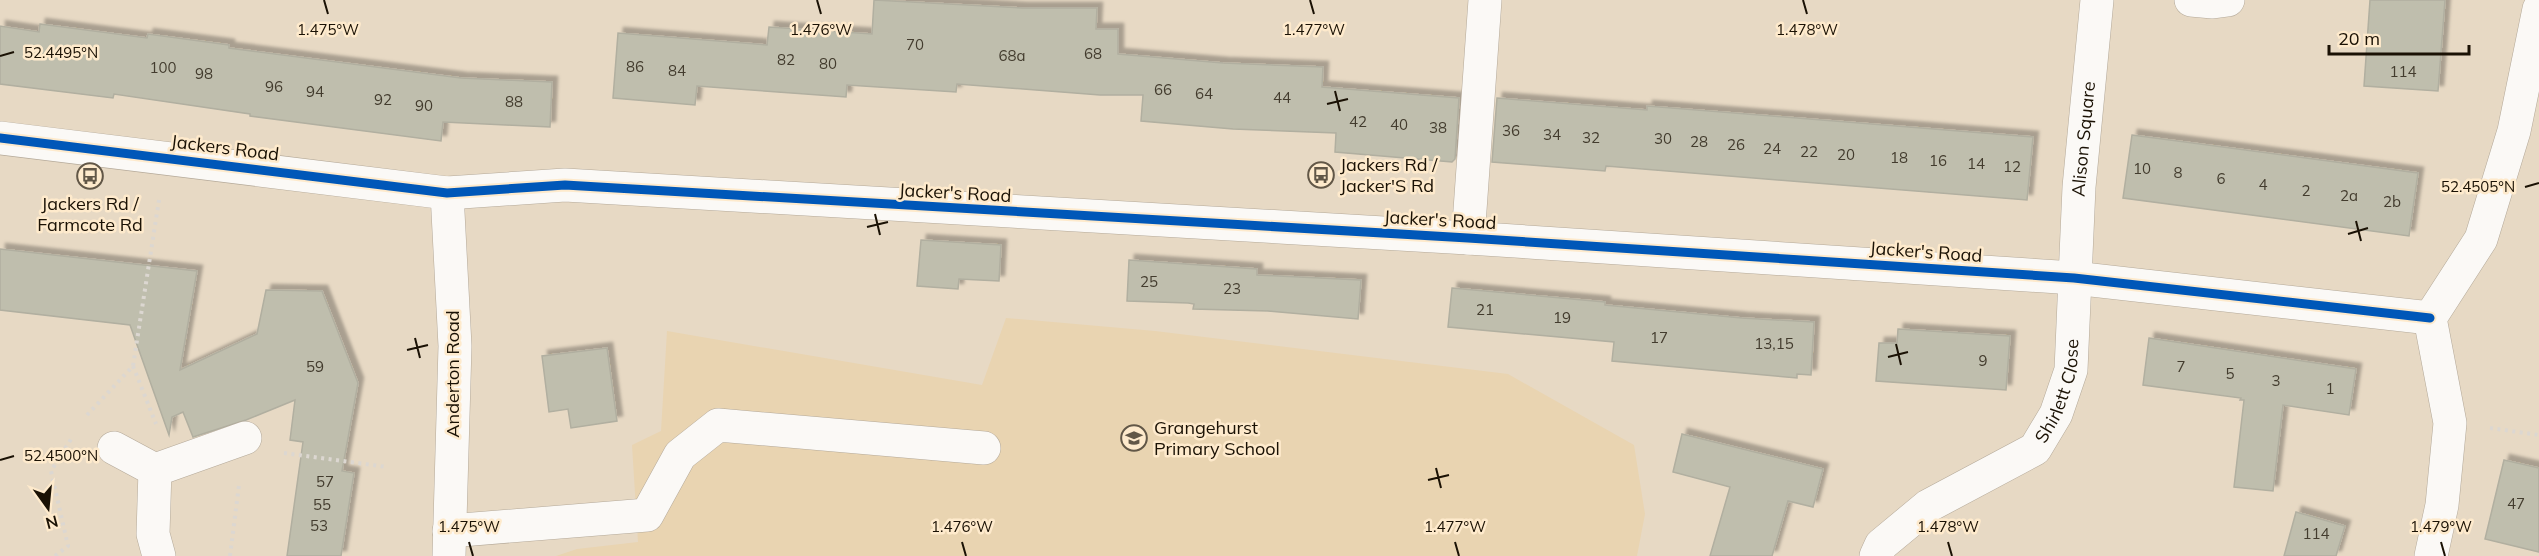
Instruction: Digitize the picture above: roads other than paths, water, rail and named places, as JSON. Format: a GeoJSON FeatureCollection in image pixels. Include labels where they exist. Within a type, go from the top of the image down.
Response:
{"type":"FeatureCollection","features":[{"type":"Feature","properties":{"kind":"street"},"geometry":{"type":"LineString","coordinates":[[1468,238],[1485,0]]}},
{"type":"Feature","properties":{"kind":"street","name":"Alison Square"},"geometry":{"type":"LineString","coordinates":[[2074,278],[2079,187],[2097,0]]}},
{"type":"Feature","properties":{"kind":"street"},"geometry":{"type":"LineString","coordinates":[[2191,0],[2213,2],[2228,0]]}},
{"type":"Feature","properties":{"kind":"street"},"geometry":{"type":"LineString","coordinates":[[2431,556],[2442,505],[2450,423],[2430,318],[2481,240],[2514,131],[2539,9]]}},
{"type":"Feature","properties":{"kind":"street","name":"Jackers Road"},"geometry":{"type":"LineString","coordinates":[[0,138],[447,193]]}},
{"type":"Feature","properties":{"kind":"street","name":"Jacker's Road"},"geometry":{"type":"LineString","coordinates":[[447,193],[565,186],[1468,238],[2074,278],[2430,318]]}},
{"type":"Feature","properties":{"kind":"street","name":"Anderton Road"},"geometry":{"type":"LineString","coordinates":[[447,193],[455,346],[449,544]]}},
{"type":"Feature","properties":{"kind":"street","name":"Shirlett Close"},"geometry":{"type":"LineString","coordinates":[[1876,556],[1881,545],[1928,506],[2035,449],[2056,414],[2071,370],[2074,278]]}},
{"type":"Feature","properties":{"kind":"street"},"geometry":{"type":"LineString","coordinates":[[449,544],[647,515],[680,455],[718,424],[984,448]]}},
{"type":"Feature","properties":{"kind":"street"},"geometry":{"type":"LineString","coordinates":[[114,448],[164,467],[245,438]]}},
{"type":"Feature","properties":{"kind":"street"},"geometry":{"type":"LineString","coordinates":[[159,556],[153,534],[164,467]]}},
{"type":"Feature","properties":{"kind":"place","name":"Jackers Rd / Jacker'S Rd"},"geometry":{"type":"Point","coordinates":[1321,175]}},
{"type":"Feature","properties":{"kind":"place","name":"Jackers Rd / Farmcote Rd"},"geometry":{"type":"Point","coordinates":[90,176]}},
{"type":"Feature","properties":{"kind":"place","name":"Grangehurst Primary School"},"geometry":{"type":"Point","coordinates":[1134,438]}}]}
